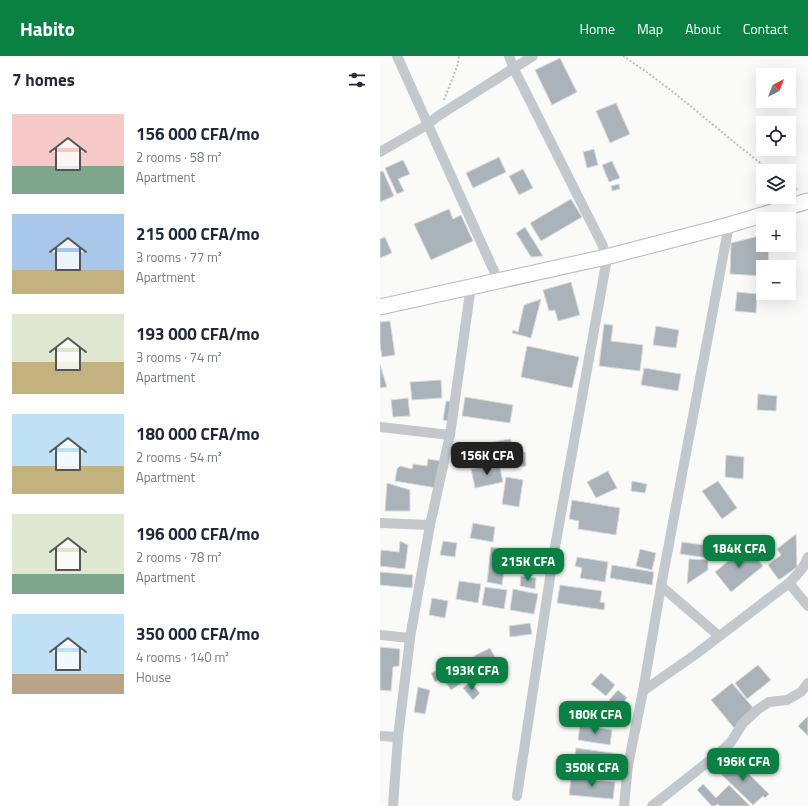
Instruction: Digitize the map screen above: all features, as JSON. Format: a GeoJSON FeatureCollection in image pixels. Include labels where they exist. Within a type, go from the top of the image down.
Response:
{"type":"FeatureCollection","features":[{"type":"Feature","properties":{"kind":"street"},"geometry":{"type":"LineString","coordinates":[[397,56],[498,280]]}},
{"type":"Feature","properties":{"kind":"street"},"geometry":{"type":"LineString","coordinates":[[509,56],[514,69],[599,238],[606,257],[606,274],[553,558],[517,796]]}},
{"type":"Feature","properties":{"kind":"street"},"geometry":{"type":"LineString","coordinates":[[380,152],[427,125],[438,116],[533,56]]}},
{"type":"Feature","properties":{"kind":"street"},"geometry":{"type":"LineString","coordinates":[[380,307],[606,257],[729,225],[808,201]]}},
{"type":"Feature","properties":{"kind":"street"},"geometry":{"type":"LineString","coordinates":[[624,806],[628,765],[729,225]]}},
{"type":"Feature","properties":{"kind":"street"},"geometry":{"type":"LineString","coordinates":[[393,806],[398,737],[410,638],[430,525],[450,434],[471,286]]}},
{"type":"Feature","properties":{"kind":"street"},"geometry":{"type":"LineString","coordinates":[[380,427],[450,434]]}},
{"type":"Feature","properties":{"kind":"street"},"geometry":{"type":"LineString","coordinates":[[380,523],[430,525]]}},
{"type":"Feature","properties":{"kind":"street"},"geometry":{"type":"LineString","coordinates":[[643,691],[719,636],[788,583],[799,573],[805,565],[808,557]]}},
{"type":"Feature","properties":{"kind":"street"},"geometry":{"type":"LineString","coordinates":[[788,583],[808,606]]}},
{"type":"Feature","properties":{"kind":"street"},"geometry":{"type":"LineString","coordinates":[[661,586],[719,636]]}},
{"type":"Feature","properties":{"kind":"street"},"geometry":{"type":"LineString","coordinates":[[380,635],[410,638]]}},
{"type":"Feature","properties":{"kind":"street"},"geometry":{"type":"LineString","coordinates":[[652,806],[718,754],[731,742],[743,724],[757,710],[769,702],[787,700],[801,692],[808,683]]}},
{"type":"Feature","properties":{"kind":"street"},"geometry":{"type":"LineString","coordinates":[[380,736],[398,737]]}},
{"type":"Feature","properties":{"kind":"path"},"geometry":{"type":"LineString","coordinates":[[438,116],[458,64],[459,56]]}},
{"type":"Feature","properties":{"kind":"path"},"geometry":{"type":"LineString","coordinates":[[623,56],[674,92],[724,135],[762,164]]}},
{"type":"Feature","properties":{"kind":"building"},"geometry":{"type":"Polygon","coordinates":[[[560,58],[577,92],[552,105],[535,70],[560,58]]]}},
{"type":"Feature","properties":{"kind":"building"},"geometry":{"type":"Polygon","coordinates":[[[616,103],[630,134],[610,143],[596,111],[616,103]]]}},
{"type":"Feature","properties":{"kind":"building"},"geometry":{"type":"Polygon","coordinates":[[[594,149],[598,165],[587,168],[583,152],[594,149]]]}},
{"type":"Feature","properties":{"kind":"building"},"geometry":{"type":"Polygon","coordinates":[[[499,157],[506,172],[473,188],[466,173],[499,157]]]}},
{"type":"Feature","properties":{"kind":"building"},"geometry":{"type":"Polygon","coordinates":[[[403,160],[410,174],[398,179],[404,191],[397,194],[385,168],[403,160]]]}},
{"type":"Feature","properties":{"kind":"building"},"geometry":{"type":"Polygon","coordinates":[[[612,161],[620,178],[609,182],[602,165],[612,161]]]}},
{"type":"Feature","properties":{"kind":"building"},"geometry":{"type":"Polygon","coordinates":[[[523,169],[533,188],[519,195],[509,176],[523,169]]]}},
{"type":"Feature","properties":{"kind":"building"},"geometry":{"type":"Polygon","coordinates":[[[383,171],[394,196],[380,202],[380,172],[383,171]]]}},
{"type":"Feature","properties":{"kind":"building"},"geometry":{"type":"Polygon","coordinates":[[[619,184],[620,189],[612,191],[611,186],[619,184]]]}},
{"type":"Feature","properties":{"kind":"building"},"geometry":{"type":"Polygon","coordinates":[[[571,199],[582,217],[541,241],[530,223],[571,199]]]}},
{"type":"Feature","properties":{"kind":"building"},"geometry":{"type":"Polygon","coordinates":[[[449,209],[453,219],[461,215],[473,241],[431,260],[414,224],[449,209]]]}},
{"type":"Feature","properties":{"kind":"building"},"geometry":{"type":"Polygon","coordinates":[[[525,227],[543,256],[531,257],[516,233],[525,227]]]}},
{"type":"Feature","properties":{"kind":"building"},"geometry":{"type":"Polygon","coordinates":[[[385,237],[392,253],[380,258],[380,239],[385,237]]]}},
{"type":"Feature","properties":{"kind":"building"},"geometry":{"type":"Polygon","coordinates":[[[756,237],[756,252],[769,252],[768,260],[756,260],[756,276],[730,274],[731,243],[756,237]]]}},
{"type":"Feature","properties":{"kind":"building"},"geometry":{"type":"Polygon","coordinates":[[[571,282],[580,315],[558,321],[555,310],[549,311],[543,290],[571,282]]]}},
{"type":"Feature","properties":{"kind":"building"},"geometry":{"type":"Polygon","coordinates":[[[737,292],[756,294],[756,313],[735,311],[737,292]]]}},
{"type":"Feature","properties":{"kind":"building"},"geometry":{"type":"Polygon","coordinates":[[[541,299],[531,338],[512,333],[513,330],[518,332],[524,305],[541,299]]]}},
{"type":"Feature","properties":{"kind":"building"},"geometry":{"type":"Polygon","coordinates":[[[390,321],[395,355],[382,357],[380,345],[380,322],[390,321]]]}},
{"type":"Feature","properties":{"kind":"building"},"geometry":{"type":"Polygon","coordinates":[[[604,324],[613,325],[611,341],[643,345],[640,371],[599,366],[604,324]]]}},
{"type":"Feature","properties":{"kind":"building"},"geometry":{"type":"Polygon","coordinates":[[[656,326],[679,330],[676,348],[653,345],[656,326]]]}},
{"type":"Feature","properties":{"kind":"building"},"geometry":{"type":"Polygon","coordinates":[[[527,346],[579,357],[572,388],[521,377],[527,346]]]}},
{"type":"Feature","properties":{"kind":"building"},"geometry":{"type":"Polygon","coordinates":[[[380,365],[387,387],[380,388],[380,365]]]}},
{"type":"Feature","properties":{"kind":"building"},"geometry":{"type":"Polygon","coordinates":[[[644,368],[681,374],[678,391],[641,385],[644,368]]]}},
{"type":"Feature","properties":{"kind":"building"},"geometry":{"type":"Polygon","coordinates":[[[441,380],[442,398],[412,400],[410,382],[441,380]]]}},
{"type":"Feature","properties":{"kind":"building"},"geometry":{"type":"Polygon","coordinates":[[[758,394],[777,396],[776,411],[757,410],[758,394]]]}},
{"type":"Feature","properties":{"kind":"building"},"geometry":{"type":"Polygon","coordinates":[[[465,397],[513,405],[510,423],[462,416],[465,397]]]}},
{"type":"Feature","properties":{"kind":"building"},"geometry":{"type":"Polygon","coordinates":[[[408,398],[410,416],[393,417],[391,400],[408,398]]]}},
{"type":"Feature","properties":{"kind":"building"},"geometry":{"type":"Polygon","coordinates":[[[446,401],[453,402],[449,421],[443,420],[446,401]]]}},
{"type":"Feature","properties":{"kind":"building"},"geometry":{"type":"Polygon","coordinates":[[[510,439],[514,445],[507,446],[509,455],[496,458],[493,442],[510,439]]]}},
{"type":"Feature","properties":{"kind":"building"},"geometry":{"type":"Polygon","coordinates":[[[525,452],[526,466],[513,467],[512,453],[525,452]]]}},
{"type":"Feature","properties":{"kind":"building"},"geometry":{"type":"Polygon","coordinates":[[[726,455],[744,457],[743,479],[725,477],[726,455]]]}},
{"type":"Feature","properties":{"kind":"building"},"geometry":{"type":"Polygon","coordinates":[[[428,459],[442,461],[437,488],[395,481],[397,469],[400,466],[412,469],[413,464],[427,466],[428,459]]]}},
{"type":"Feature","properties":{"kind":"building"},"geometry":{"type":"Polygon","coordinates":[[[499,464],[503,482],[475,488],[471,469],[499,464]]]}},
{"type":"Feature","properties":{"kind":"building"},"geometry":{"type":"Polygon","coordinates":[[[608,471],[617,488],[596,498],[587,482],[608,471]]]}},
{"type":"Feature","properties":{"kind":"building"},"geometry":{"type":"Polygon","coordinates":[[[506,477],[523,480],[519,507],[502,504],[506,477]]]}},
{"type":"Feature","properties":{"kind":"building"},"geometry":{"type":"Polygon","coordinates":[[[632,481],[647,484],[645,493],[631,491],[632,481]]]}},
{"type":"Feature","properties":{"kind":"building"},"geometry":{"type":"Polygon","coordinates":[[[718,481],[737,508],[722,519],[702,491],[718,481]]]}},
{"type":"Feature","properties":{"kind":"building"},"geometry":{"type":"Polygon","coordinates":[[[387,483],[410,490],[410,511],[385,511],[387,483]]]}},
{"type":"Feature","properties":{"kind":"building"},"geometry":{"type":"Polygon","coordinates":[[[572,500],[620,508],[616,535],[578,529],[579,521],[569,519],[572,500]]]}},
{"type":"Feature","properties":{"kind":"building"},"geometry":{"type":"Polygon","coordinates":[[[473,523],[495,527],[493,542],[470,538],[473,523]]]}},
{"type":"Feature","properties":{"kind":"building"},"geometry":{"type":"Polygon","coordinates":[[[796,534],[797,567],[779,580],[768,565],[781,555],[777,549],[796,534]]]}},
{"type":"Feature","properties":{"kind":"building"},"geometry":{"type":"Polygon","coordinates":[[[400,541],[408,545],[405,569],[380,566],[381,550],[399,552],[400,541]]]}},
{"type":"Feature","properties":{"kind":"building"},"geometry":{"type":"Polygon","coordinates":[[[443,541],[457,543],[455,557],[440,555],[443,541]]]}},
{"type":"Feature","properties":{"kind":"building"},"geometry":{"type":"Polygon","coordinates":[[[682,542],[734,549],[723,560],[680,554],[682,542]]]}},
{"type":"Feature","properties":{"kind":"building"},"geometry":{"type":"Polygon","coordinates":[[[747,546],[763,566],[731,592],[715,572],[747,546]]]}},
{"type":"Feature","properties":{"kind":"building"},"geometry":{"type":"Polygon","coordinates":[[[491,547],[507,550],[502,585],[487,582],[491,547]]]}},
{"type":"Feature","properties":{"kind":"building"},"geometry":{"type":"Polygon","coordinates":[[[640,549],[656,553],[652,570],[636,566],[640,549]]]}},
{"type":"Feature","properties":{"kind":"building"},"geometry":{"type":"Polygon","coordinates":[[[511,551],[547,557],[546,566],[510,560],[511,551]]]}},
{"type":"Feature","properties":{"kind":"building"},"geometry":{"type":"Polygon","coordinates":[[[577,557],[608,562],[605,582],[580,578],[582,568],[575,566],[577,557]]]}},
{"type":"Feature","properties":{"kind":"building"},"geometry":{"type":"Polygon","coordinates":[[[689,559],[708,560],[708,570],[687,584],[689,559]]]}},
{"type":"Feature","properties":{"kind":"building"},"geometry":{"type":"Polygon","coordinates":[[[612,565],[654,572],[652,585],[610,578],[612,565]]]}},
{"type":"Feature","properties":{"kind":"building"},"geometry":{"type":"Polygon","coordinates":[[[380,572],[413,575],[412,588],[380,585],[380,572]]]}},
{"type":"Feature","properties":{"kind":"building"},"geometry":{"type":"Polygon","coordinates":[[[521,576],[536,578],[535,589],[520,586],[521,576]]]}},
{"type":"Feature","properties":{"kind":"building"},"geometry":{"type":"Polygon","coordinates":[[[459,581],[481,584],[478,603],[456,599],[459,581]]]}},
{"type":"Feature","properties":{"kind":"building"},"geometry":{"type":"Polygon","coordinates":[[[560,585],[602,591],[600,602],[605,603],[604,610],[557,603],[560,585]]]}},
{"type":"Feature","properties":{"kind":"building"},"geometry":{"type":"Polygon","coordinates":[[[485,587],[507,590],[504,609],[482,605],[485,587]]]}},
{"type":"Feature","properties":{"kind":"building"},"geometry":{"type":"Polygon","coordinates":[[[513,589],[538,594],[534,614],[510,610],[513,589]]]}},
{"type":"Feature","properties":{"kind":"building"},"geometry":{"type":"Polygon","coordinates":[[[432,598],[448,601],[445,618],[429,615],[432,598]]]}},
{"type":"Feature","properties":{"kind":"building"},"geometry":{"type":"Polygon","coordinates":[[[530,623],[532,634],[510,637],[509,626],[530,623]]]}},
{"type":"Feature","properties":{"kind":"building"},"geometry":{"type":"Polygon","coordinates":[[[380,647],[400,649],[399,666],[393,667],[391,691],[380,690],[380,647]]]}},
{"type":"Feature","properties":{"kind":"building"},"geometry":{"type":"Polygon","coordinates":[[[490,648],[497,661],[481,670],[474,656],[490,648]]]}},
{"type":"Feature","properties":{"kind":"building"},"geometry":{"type":"Polygon","coordinates":[[[758,665],[771,680],[747,699],[735,683],[758,665]]]}},
{"type":"Feature","properties":{"kind":"building"},"geometry":{"type":"Polygon","coordinates":[[[445,666],[449,675],[435,682],[431,673],[445,666]]]}},
{"type":"Feature","properties":{"kind":"building"},"geometry":{"type":"Polygon","coordinates":[[[601,673],[615,685],[606,696],[591,684],[601,673]]]}},
{"type":"Feature","properties":{"kind":"building"},"geometry":{"type":"Polygon","coordinates":[[[457,675],[463,682],[451,690],[446,683],[457,675]]]}},
{"type":"Feature","properties":{"kind":"building"},"geometry":{"type":"Polygon","coordinates":[[[470,682],[480,693],[473,700],[463,688],[470,682]]]}},
{"type":"Feature","properties":{"kind":"building"},"geometry":{"type":"Polygon","coordinates":[[[732,683],[755,710],[734,728],[711,700],[732,683]]]}},
{"type":"Feature","properties":{"kind":"building"},"geometry":{"type":"Polygon","coordinates":[[[418,687],[430,690],[425,714],[414,712],[418,687]]]}},
{"type":"Feature","properties":{"kind":"building"},"geometry":{"type":"Polygon","coordinates":[[[618,690],[627,698],[618,708],[609,700],[618,690]]]}},
{"type":"Feature","properties":{"kind":"building"},"geometry":{"type":"Polygon","coordinates":[[[808,716],[808,736],[798,726],[808,716]]]}},
{"type":"Feature","properties":{"kind":"building"},"geometry":{"type":"Polygon","coordinates":[[[580,725],[612,730],[610,745],[578,740],[580,725]]]}},
{"type":"Feature","properties":{"kind":"building"},"geometry":{"type":"Polygon","coordinates":[[[576,748],[619,754],[617,770],[613,769],[611,778],[572,773],[576,748]]]}},
{"type":"Feature","properties":{"kind":"building"},"geometry":{"type":"Polygon","coordinates":[[[733,758],[769,794],[765,798],[763,796],[753,805],[719,772],[733,758]]]}},
{"type":"Feature","properties":{"kind":"building"},"geometry":{"type":"Polygon","coordinates":[[[571,778],[615,782],[613,799],[569,795],[571,778]]]}},
{"type":"Feature","properties":{"kind":"building"},"geometry":{"type":"Polygon","coordinates":[[[703,784],[716,798],[729,785],[750,806],[720,806],[718,804],[712,806],[697,790],[703,784]]]}}]}
